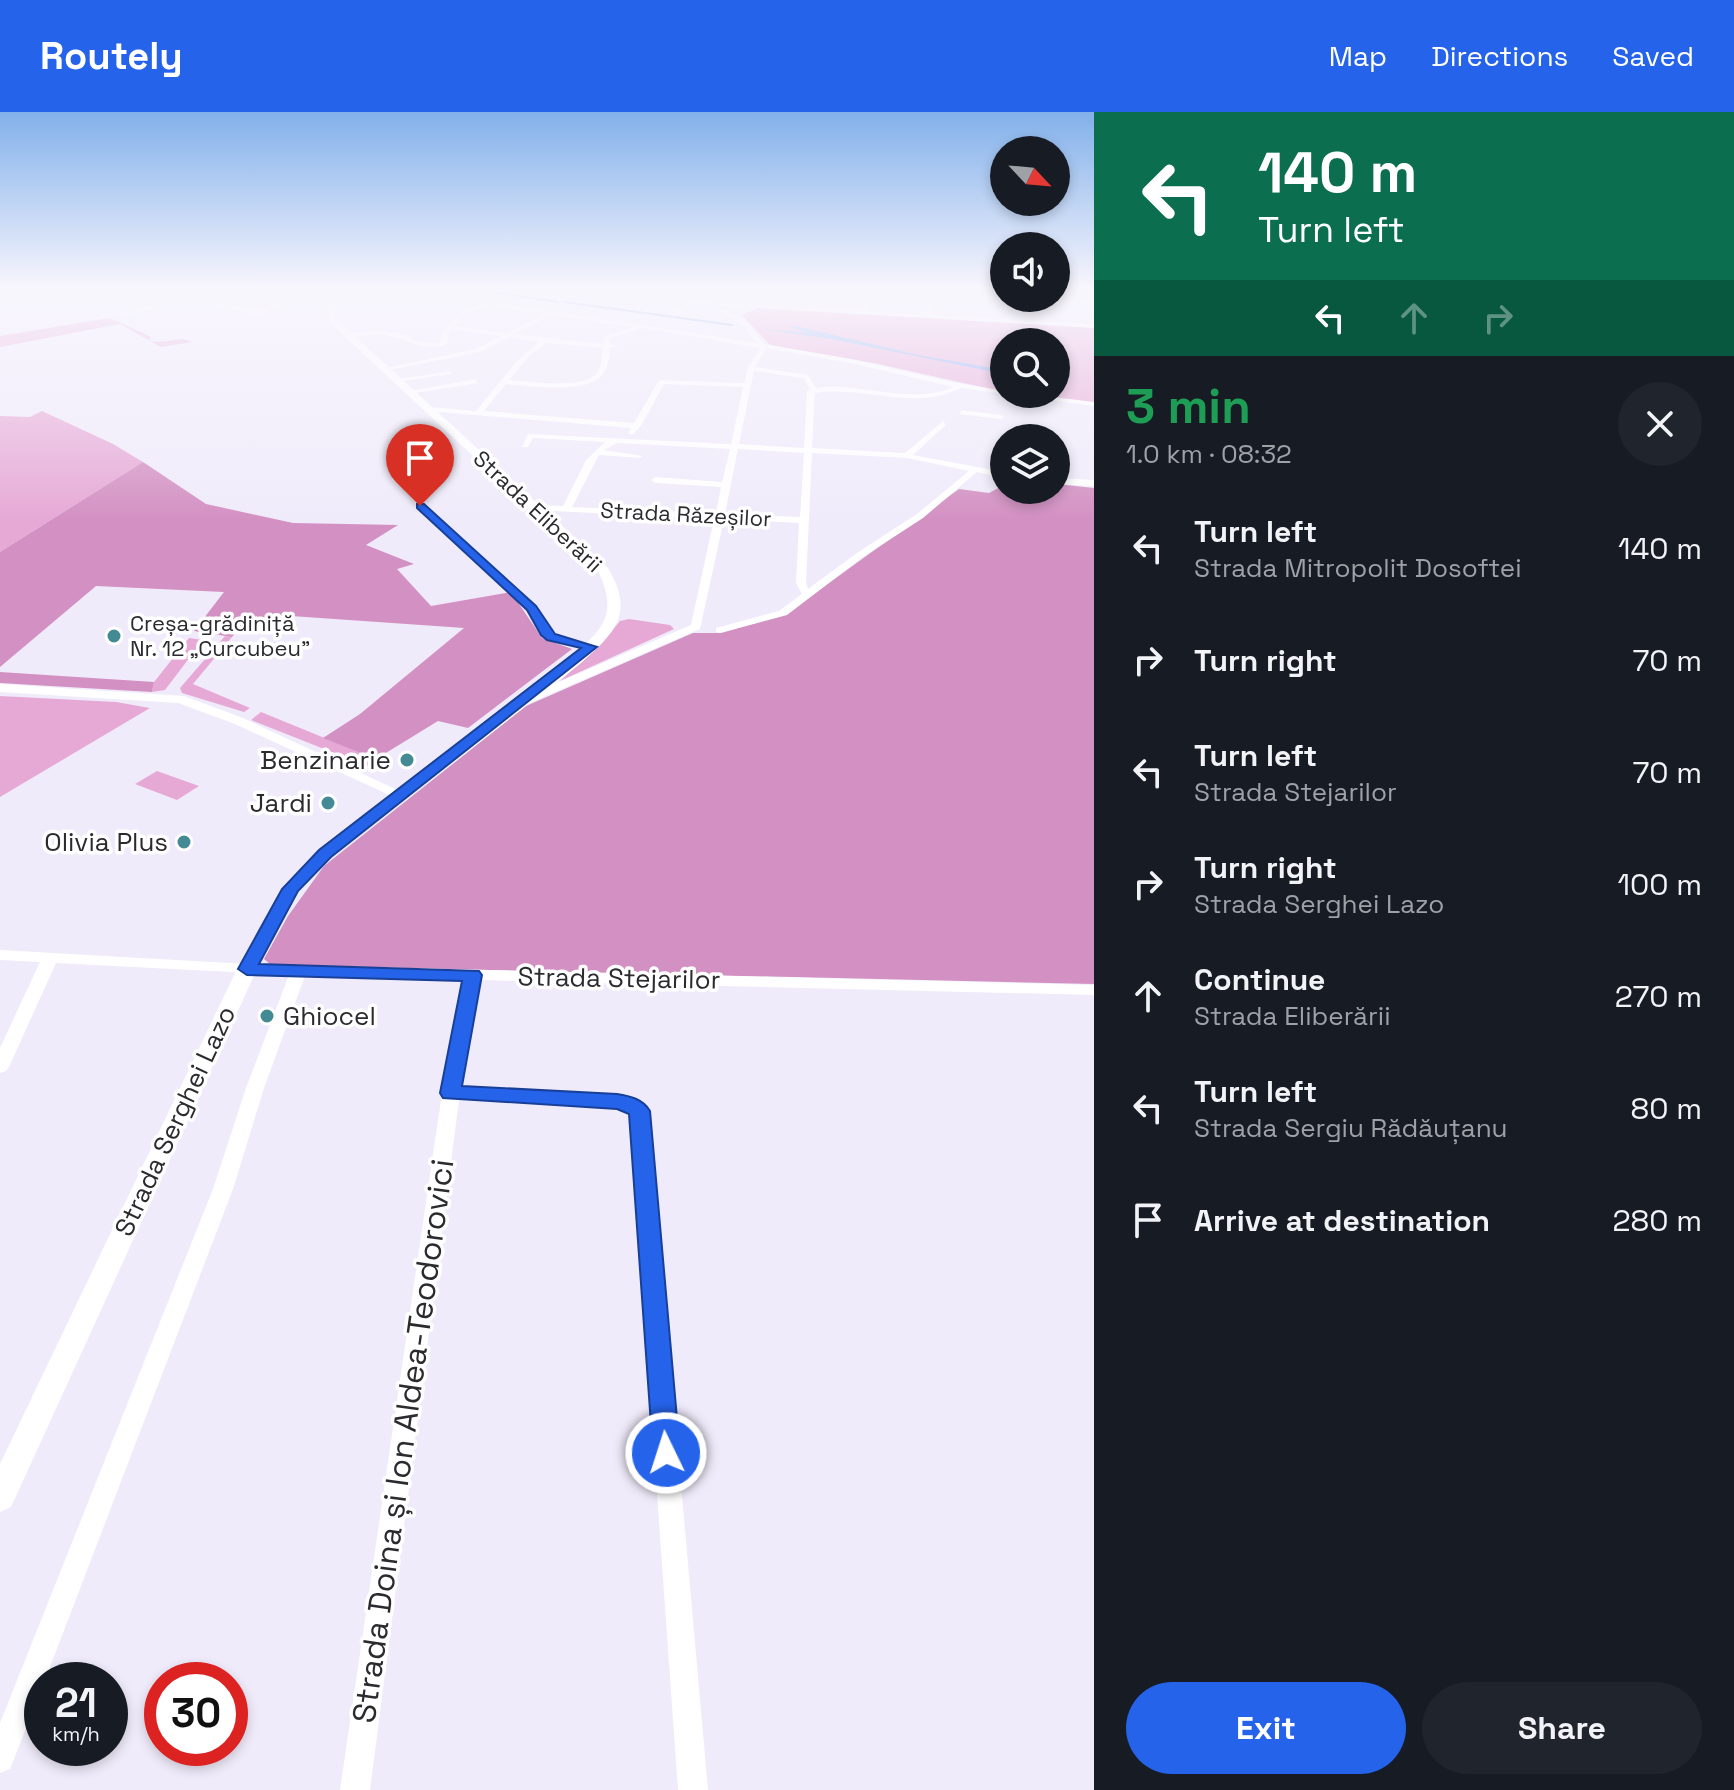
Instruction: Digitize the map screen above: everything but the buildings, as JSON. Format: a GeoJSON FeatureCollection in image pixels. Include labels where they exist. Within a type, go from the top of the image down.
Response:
{"type":"FeatureCollection","features":[{"type":"Feature","properties":{"kind":"street","name":"Strada Eliberării"},"geometry":{"type":"LineString","coordinates":[[381,365],[604,571],[616,594],[616,614],[591,647],[523,703]]}},
{"type":"Feature","properties":{"kind":"street"},"geometry":{"type":"LineString","coordinates":[[386,370],[409,365]]}},
{"type":"Feature","properties":{"kind":"street"},"geometry":{"type":"LineString","coordinates":[[479,412],[520,365]]}},
{"type":"Feature","properties":{"kind":"street"},"geometry":{"type":"LineString","coordinates":[[507,382],[566,385],[588,381],[601,372],[603,365]]}},
{"type":"Feature","properties":{"kind":"street"},"geometry":{"type":"LineString","coordinates":[[523,703],[696,627],[752,365]]}},
{"type":"Feature","properties":{"kind":"street"},"geometry":{"type":"LineString","coordinates":[[872,365],[990,395]]}},
{"type":"Feature","properties":{"kind":"street"},"geometry":{"type":"LineString","coordinates":[[751,368],[806,376],[814,390]]}},
{"type":"Feature","properties":{"kind":"street"},"geometry":{"type":"LineString","coordinates":[[396,380],[450,372]]}},
{"type":"Feature","properties":{"kind":"street"},"geometry":{"type":"LineString","coordinates":[[409,392],[475,381]]}},
{"type":"Feature","properties":{"kind":"street"},"geometry":{"type":"LineString","coordinates":[[627,441],[664,381],[748,385]]}},
{"type":"Feature","properties":{"kind":"street"},"geometry":{"type":"LineString","coordinates":[[814,390],[937,397],[958,387]]}},
{"type":"Feature","properties":{"kind":"street"},"geometry":{"type":"LineString","coordinates":[[809,594],[801,583],[811,391],[814,390]]}},
{"type":"Feature","properties":{"kind":"street"},"geometry":{"type":"LineString","coordinates":[[1070,402],[1094,404]]}},
{"type":"Feature","properties":{"kind":"street"},"geometry":{"type":"LineString","coordinates":[[962,412],[999,422],[1002,408]]}},
{"type":"Feature","properties":{"kind":"street"},"geometry":{"type":"LineString","coordinates":[[429,409],[637,426]]}},
{"type":"Feature","properties":{"kind":"street"},"geometry":{"type":"LineString","coordinates":[[907,456],[943,423]]}},
{"type":"Feature","properties":{"kind":"street"},"geometry":{"type":"LineString","coordinates":[[525,445],[531,436],[537,436],[907,456],[990,473]]}},
{"type":"Feature","properties":{"kind":"street","name":"Strada Răzeșilor"},"geometry":{"type":"LineString","coordinates":[[566,509],[582,472],[602,446],[614,441]]}},
{"type":"Feature","properties":{"kind":"street"},"geometry":{"type":"LineString","coordinates":[[598,452],[639,456]]}},
{"type":"Feature","properties":{"kind":"street"},"geometry":{"type":"LineString","coordinates":[[623,465],[626,454]]}},
{"type":"Feature","properties":{"kind":"street"},"geometry":{"type":"LineString","coordinates":[[720,630],[783,613],[939,502],[974,471]]}},
{"type":"Feature","properties":{"kind":"street"},"geometry":{"type":"LineString","coordinates":[[395,478],[412,493],[429,516],[532,608],[546,633],[591,647]]}},
{"type":"Feature","properties":{"kind":"street"},"geometry":{"type":"LineString","coordinates":[[655,480],[728,485]]}},
{"type":"Feature","properties":{"kind":"street"},"geometry":{"type":"LineString","coordinates":[[1070,482],[1094,483]]}},
{"type":"Feature","properties":{"kind":"street","name":"Strada Răzeșilor"},"geometry":{"type":"LineString","coordinates":[[537,508],[805,520]]}},
{"type":"Feature","properties":{"kind":"street"},"geometry":{"type":"LineString","coordinates":[[0,688],[180,699],[239,721],[401,795]]}},
{"type":"Feature","properties":{"kind":"street","name":"Strada Serghei Lazo"},"geometry":{"type":"LineString","coordinates":[[0,1497],[247,969],[291,889],[325,854],[523,703]]}},
{"type":"Feature","properties":{"kind":"street","name":"Strada Stejarilor"},"geometry":{"type":"LineString","coordinates":[[0,955],[299,971],[1094,990]]}},
{"type":"Feature","properties":{"kind":"street"},"geometry":{"type":"LineString","coordinates":[[0,1067],[51,957]]}},
{"type":"Feature","properties":{"kind":"street"},"geometry":{"type":"LineString","coordinates":[[0,1759],[223,1189],[255,1088],[299,971]]}},
{"type":"Feature","properties":{"kind":"street","name":"Strada Doina și Ion Aldea-Teodorovici"},"geometry":{"type":"LineString","coordinates":[[355,1790],[451,1093],[473,975]]}},
{"type":"Feature","properties":{"kind":"street"},"geometry":{"type":"LineString","coordinates":[[451,1093],[628,1103],[639,1111],[693,1790]]}},
{"type":"Feature","properties":{"kind":"shaded area"},"geometry":{"type":"Polygon","coordinates":[[[884,365],[990,365],[990,389],[884,365]]]}},
{"type":"Feature","properties":{"kind":"shaded area"},"geometry":{"type":"Polygon","coordinates":[[[1070,365],[1094,365],[1094,403],[1070,400],[1070,365]]]}},
{"type":"Feature","properties":{"kind":"shaded area"},"geometry":{"type":"Polygon","coordinates":[[[42,411],[113,444],[143,462],[0,552],[0,416],[30,417],[42,411]]]}},
{"type":"Feature","properties":{"kind":"shaded area"},"geometry":{"type":"Polygon","coordinates":[[[143,462],[206,504],[293,523],[398,525],[366,545],[414,564],[397,569],[431,606],[511,592],[542,638],[572,649],[468,728],[438,721],[376,759],[323,738],[360,714],[464,628],[277,615],[245,622],[232,637],[194,631],[224,592],[96,586],[0,667],[0,552],[143,462]]]}},
{"type":"Feature","properties":{"kind":"shaded area"},"geometry":{"type":"Polygon","coordinates":[[[1070,485],[1094,488],[1094,984],[271,965],[264,959],[288,916],[324,866],[526,706],[693,633],[721,633],[786,614],[959,489],[989,493],[990,504],[1070,504],[1070,485]]]}},
{"type":"Feature","properties":{"kind":"shaded area"},"geometry":{"type":"Polygon","coordinates":[[[629,619],[670,625],[674,629],[560,681],[602,643],[620,621],[629,619]]]}},
{"type":"Feature","properties":{"kind":"shaded area"},"geometry":{"type":"Polygon","coordinates":[[[225,636],[232,637],[193,684],[250,708],[244,712],[182,693],[180,688],[225,636]]]}},
{"type":"Feature","properties":{"kind":"shaded area"},"geometry":{"type":"Polygon","coordinates":[[[189,638],[203,640],[165,690],[152,692],[154,682],[189,638]]]}},
{"type":"Feature","properties":{"kind":"shaded area"},"geometry":{"type":"Polygon","coordinates":[[[0,672],[154,682],[152,692],[0,683],[0,672]]]}},
{"type":"Feature","properties":{"kind":"shaded area"},"geometry":{"type":"Polygon","coordinates":[[[0,696],[116,702],[150,708],[0,797],[0,696]]]}},
{"type":"Feature","properties":{"kind":"shaded area"},"geometry":{"type":"Polygon","coordinates":[[[261,712],[376,759],[367,766],[251,720],[261,712]]]}},
{"type":"Feature","properties":{"kind":"shaded area"},"geometry":{"type":"Polygon","coordinates":[[[157,771],[199,786],[177,800],[135,784],[157,771]]]}},
{"type":"Feature","properties":{"kind":"water"},"geometry":{"type":"Polygon","coordinates":[[[961,365],[990,368],[990,371],[961,365]]]}},
{"type":"Feature","properties":{"kind":"place","name":"Creșa-grădiniță Nr. 12 „Curcubeu”"},"geometry":{"type":"Point","coordinates":[114,636]}},
{"type":"Feature","properties":{"kind":"place","name":"Benzinarie"},"geometry":{"type":"Point","coordinates":[407,760]}},
{"type":"Feature","properties":{"kind":"place","name":"Jardi"},"geometry":{"type":"Point","coordinates":[328,803]}},
{"type":"Feature","properties":{"kind":"place","name":"Olivia Plus"},"geometry":{"type":"Point","coordinates":[184,842]}},
{"type":"Feature","properties":{"kind":"place","name":"Ghiocel"},"geometry":{"type":"Point","coordinates":[267,1016]}},
{"type":"Feature","properties":{"kind":"route"},"geometry":{"type":"LineString","coordinates":[[420,506],[532,608],[546,633],[591,647],[523,703],[472,738],[325,854],[291,889],[247,969],[473,975],[451,1093],[617,1101],[635,1106],[641,1117],[666,1453]]}}]}
